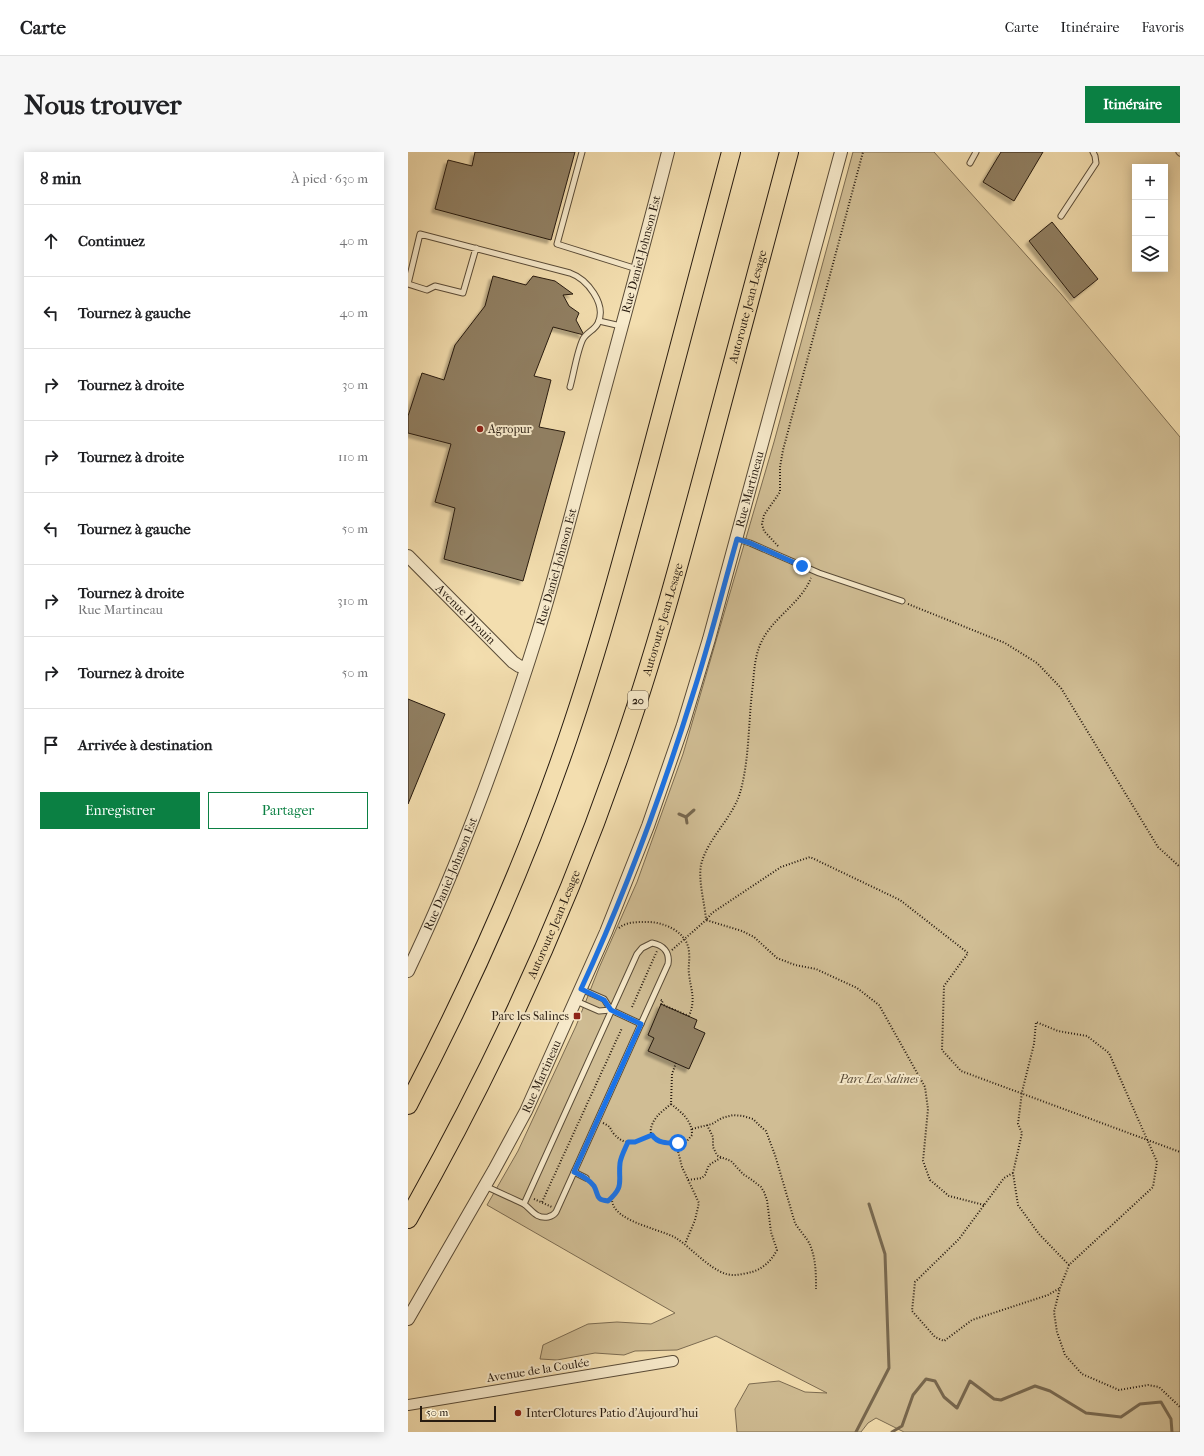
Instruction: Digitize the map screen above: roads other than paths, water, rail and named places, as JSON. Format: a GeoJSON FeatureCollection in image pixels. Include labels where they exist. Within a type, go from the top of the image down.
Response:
{"type":"FeatureCollection","features":[{"type":"Feature","properties":{"kind":"highway"},"geometry":{"type":"LineString","coordinates":[[408,1105],[456,1009],[500,914],[568,739],[613,593],[731,152]]}},
{"type":"Feature","properties":{"kind":"highway","name":"Autoroute Jean-Lesage"},"geometry":{"type":"LineString","coordinates":[[408,1219],[462,1122],[519,1005],[568,892],[615,770],[670,595],[789,152]]}},
{"type":"Feature","properties":{"kind":"street","name":"Rue Daniel-Johnson Est"},"geometry":{"type":"LineString","coordinates":[[408,971],[470,827],[526,668],[555,571],[638,269],[668,152]]}},
{"type":"Feature","properties":{"kind":"street","name":"Rue Martineau"},"geometry":{"type":"LineString","coordinates":[[408,1319],[485,1186],[526,1111],[576,1001],[622,893],[668,770],[697,682],[841,152]]}},
{"type":"Feature","properties":{"kind":"street","name":"Avenue Drouin"},"geometry":{"type":"LineString","coordinates":[[408,556],[513,662],[526,668]]}},
{"type":"Feature","properties":{"kind":"street","name":"Avenue de la Coulée"},"geometry":{"type":"LineString","coordinates":[[408,1405],[673,1361]]}},
{"type":"Feature","properties":{"kind":"lane"},"geometry":{"type":"LineString","coordinates":[[582,152],[557,244],[638,269]]}},
{"type":"Feature","properties":{"kind":"lane"},"geometry":{"type":"LineString","coordinates":[[970,163],[976,152]]}},
{"type":"Feature","properties":{"kind":"lane"},"geometry":{"type":"LineString","coordinates":[[1061,216],[1096,163],[1093,152]]}},
{"type":"Feature","properties":{"kind":"lane"},"geometry":{"type":"LineString","coordinates":[[476,248],[463,293],[435,286],[427,290],[408,284],[420,234],[476,248],[576,276],[586,284],[595,296],[599,307],[599,321],[584,338],[570,387]]}},
{"type":"Feature","properties":{"kind":"lane"},"geometry":{"type":"LineString","coordinates":[[599,321],[622,327]]}},
{"type":"Feature","properties":{"kind":"lane"},"geometry":{"type":"LineString","coordinates":[[737,539],[750,543],[814,571],[902,602]]}},
{"type":"Feature","properties":{"kind":"lane"},"geometry":{"type":"LineString","coordinates":[[485,1186],[524,1204],[538,1216],[544,1217],[554,1215],[669,960],[668,953],[660,945],[652,943],[639,950],[524,1204]]}},
{"type":"Feature","properties":{"kind":"lane"},"geometry":{"type":"LineString","coordinates":[[581,989],[604,1000],[611,1010]]}},
{"type":"Feature","properties":{"kind":"lane"},"geometry":{"type":"LineString","coordinates":[[576,1001],[599,1011],[611,1010],[641,1024]]}},
{"type":"Feature","properties":{"kind":"lane"},"geometry":{"type":"LineString","coordinates":[[574,1172],[586,1178]]}},
{"type":"Feature","properties":{"kind":"waterway"},"geometry":{"type":"LineString","coordinates":[[687,823],[686,817],[694,810]]}},
{"type":"Feature","properties":{"kind":"waterway"},"geometry":{"type":"LineString","coordinates":[[679,814],[686,817]]}},
{"type":"Feature","properties":{"kind":"waterway"},"geometry":{"type":"LineString","coordinates":[[856,1432],[889,1368],[885,1254],[869,1204]]}},
{"type":"Feature","properties":{"kind":"waterway"},"geometry":{"type":"LineString","coordinates":[[892,1432],[902,1426],[913,1395],[926,1379],[935,1381],[944,1397],[957,1408],[970,1381],[994,1399],[1001,1400],[1035,1386],[1050,1391],[1086,1413],[1121,1417],[1140,1404],[1161,1402],[1171,1419],[1172,1432]]}},
{"type":"Feature","properties":{"kind":"place","name":"Agropur"},"geometry":{"type":"Point","coordinates":[480,429]}},
{"type":"Feature","properties":{"kind":"place","name":"Parc les Salines"},"geometry":{"type":"Point","coordinates":[577,1016]}},
{"type":"Feature","properties":{"kind":"place","name":"InterClotures Patio d'Aujourd'hui"},"geometry":{"type":"Point","coordinates":[518,1413]}},
{"type":"Feature","properties":{"kind":"park label","name":"Parc Les Salines"},"geometry":{"type":"Point","coordinates":[879,1079]}}]}
